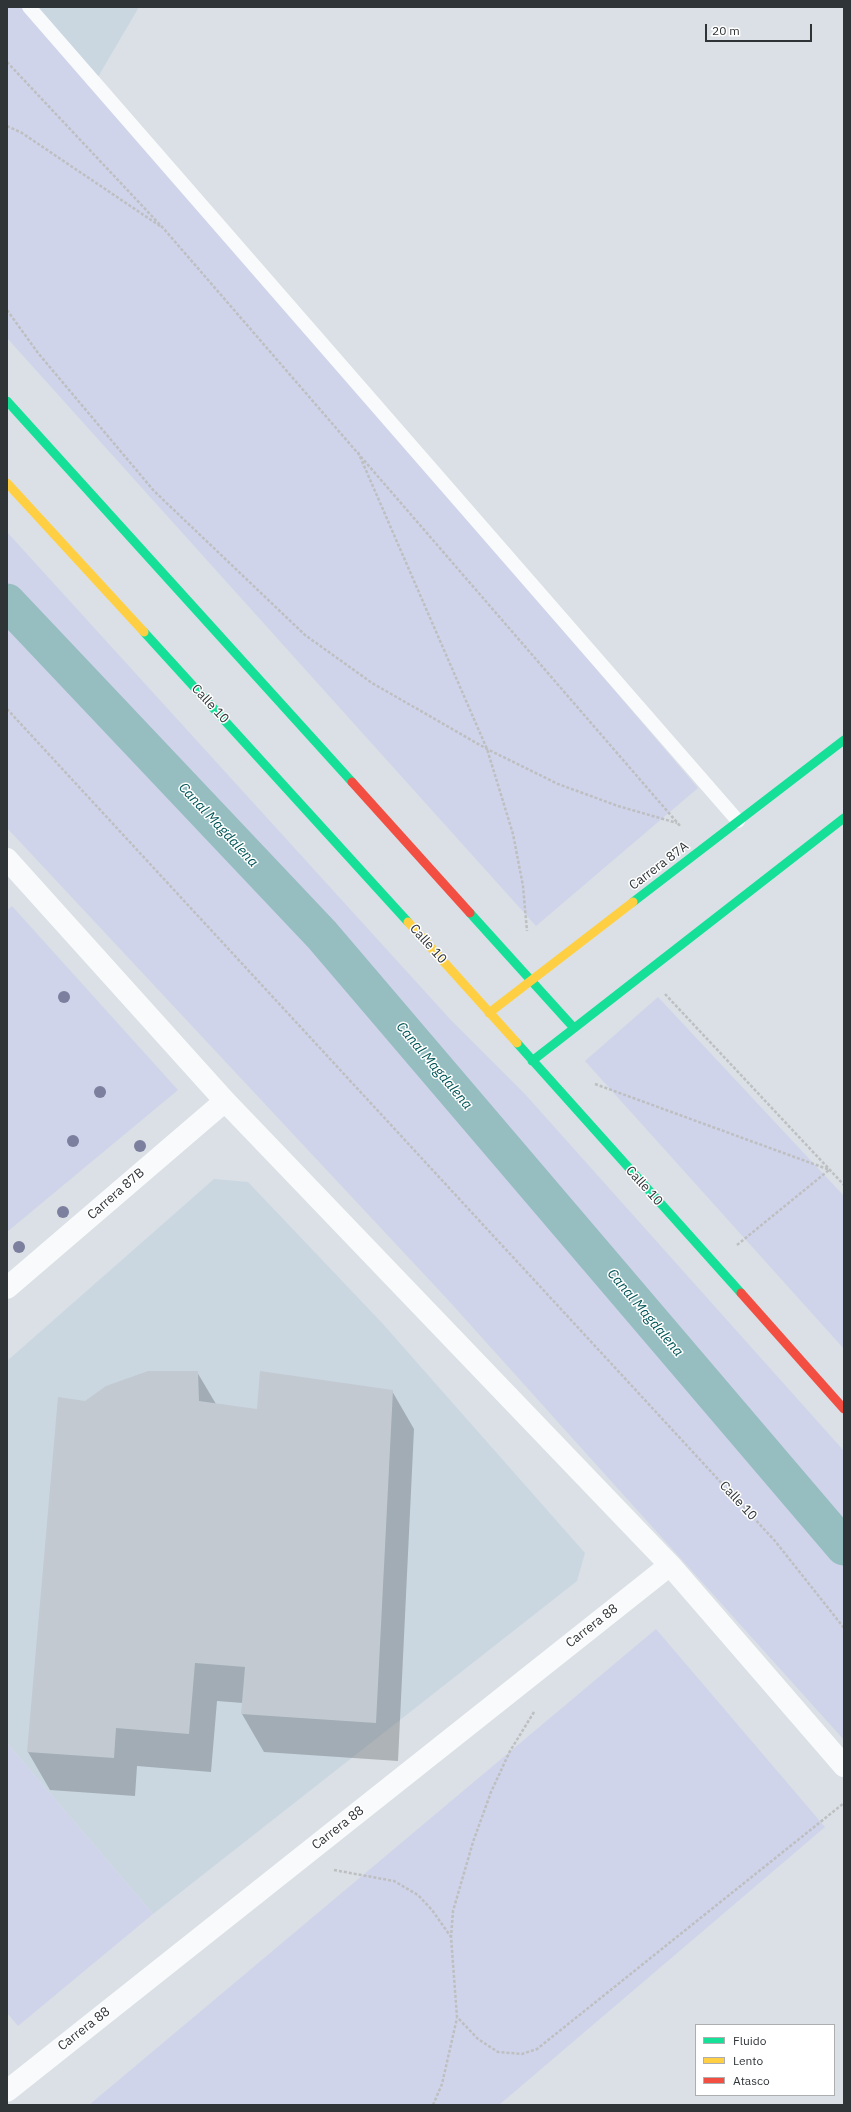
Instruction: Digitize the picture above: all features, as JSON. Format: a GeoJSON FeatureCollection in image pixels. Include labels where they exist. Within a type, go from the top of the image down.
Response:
{"type":"FeatureCollection","features":[{"type":"Feature","properties":{"kind":"street"},"geometry":{"type":"LineString","coordinates":[[7,401],[574,1028]]}},
{"type":"Feature","properties":{"kind":"street","name":"Calle 10"},"geometry":{"type":"LineString","coordinates":[[7,483],[350,857],[844,1409]]}},
{"type":"Feature","properties":{"kind":"street","name":"Carrera 87A"},"geometry":{"type":"LineString","coordinates":[[489,1013],[844,740]]}},
{"type":"Feature","properties":{"kind":"street"},"geometry":{"type":"LineString","coordinates":[[532,1061],[844,818]]}},
{"type":"Feature","properties":{"kind":"street"},"geometry":{"type":"LineString","coordinates":[[7,859],[225,1101],[670,1565],[844,1766]]}},
{"type":"Feature","properties":{"kind":"street","name":"Carrera 87B"},"geometry":{"type":"LineString","coordinates":[[7,1288],[225,1101]]}},
{"type":"Feature","properties":{"kind":"street","name":"Carrera 88"},"geometry":{"type":"LineString","coordinates":[[7,2090],[670,1565]]}},
{"type":"Feature","properties":{"kind":"lane"},"geometry":{"type":"LineString","coordinates":[[29,7],[738,821]]}},
{"type":"Feature","properties":{"kind":"path"},"geometry":{"type":"LineString","coordinates":[[7,62],[164,229],[701,850]]}},
{"type":"Feature","properties":{"kind":"path"},"geometry":{"type":"LineString","coordinates":[[7,126],[22,133],[164,229]]}},
{"type":"Feature","properties":{"kind":"path"},"geometry":{"type":"LineString","coordinates":[[7,310],[38,353],[154,490],[306,635],[372,683],[487,749],[558,784],[618,806],[678,823]]}},
{"type":"Feature","properties":{"kind":"path"},"geometry":{"type":"LineString","coordinates":[[356,450],[487,749],[513,834],[523,886],[528,933]]}},
{"type":"Feature","properties":{"kind":"path","name":"Calle 10"},"geometry":{"type":"LineString","coordinates":[[7,709],[775,1541],[844,1628]]}},
{"type":"Feature","properties":{"kind":"path"},"geometry":{"type":"LineString","coordinates":[[646,973],[844,1185]]}},
{"type":"Feature","properties":{"kind":"path"},"geometry":{"type":"LineString","coordinates":[[592,1083],[830,1170]]}},
{"type":"Feature","properties":{"kind":"path"},"geometry":{"type":"LineString","coordinates":[[714,1264],[830,1170]]}},
{"type":"Feature","properties":{"kind":"path"},"geometry":{"type":"LineString","coordinates":[[433,2105],[442,2084],[457,2017],[451,1937],[453,1911],[491,1792],[510,1751],[535,1712]]}},
{"type":"Feature","properties":{"kind":"path"},"geometry":{"type":"LineString","coordinates":[[457,2017],[478,2040],[498,2052],[522,2054],[537,2049],[844,1803]]}},
{"type":"Feature","properties":{"kind":"path"},"geometry":{"type":"LineString","coordinates":[[294,1863],[394,1881],[418,1895],[432,1910],[451,1937]]}},
{"type":"Feature","properties":{"kind":"shaded area"},"geometry":{"type":"Polygon","coordinates":[[[7,7],[24,7],[95,82],[698,788],[536,926],[7,338],[7,7]]]}},
{"type":"Feature","properties":{"kind":"shaded area"},"geometry":{"type":"Polygon","coordinates":[[[24,7],[139,7],[95,82],[24,7]]]}},
{"type":"Feature","properties":{"kind":"shaded area"},"geometry":{"type":"Polygon","coordinates":[[[7,532],[450,1019],[524,1093],[844,1451],[844,1740],[449,1301],[7,828],[7,532]]]}},
{"type":"Feature","properties":{"kind":"shaded area"},"geometry":{"type":"Polygon","coordinates":[[[12,906],[178,1090],[7,1232],[7,910],[12,906]]]}},
{"type":"Feature","properties":{"kind":"shaded area"},"geometry":{"type":"Polygon","coordinates":[[[658,997],[844,1196],[844,1349],[585,1061],[658,997]]]}},
{"type":"Feature","properties":{"kind":"shaded area"},"geometry":{"type":"Polygon","coordinates":[[[214,1179],[248,1182],[383,1324],[585,1553],[577,1581],[153,1914],[7,1743],[7,1361],[214,1179]]]}},
{"type":"Feature","properties":{"kind":"shaded area"},"geometry":{"type":"Polygon","coordinates":[[[656,1629],[825,1827],[499,2105],[89,2105],[656,1629]]]}},
{"type":"Feature","properties":{"kind":"shaded area"},"geometry":{"type":"Polygon","coordinates":[[[7,1743],[153,1914],[18,2026],[7,2013],[7,1743]]]}},
{"type":"Feature","properties":{"kind":"building"},"geometry":{"type":"Polygon","coordinates":[[[148,1371],[198,1371],[199,1401],[257,1409],[260,1371],[393,1390],[376,1723],[241,1714],[245,1667],[195,1663],[189,1734],[116,1728],[114,1758],[27,1752],[58,1397],[85,1401],[106,1386],[148,1371]]]}},
{"type":"Feature","properties":{"kind":"waterway","name":"Canal Magdalena"},"geometry":{"type":"LineString","coordinates":[[7,602],[322,935],[844,1547]]}},
{"type":"Feature","properties":{"kind":"traffic: fast"},"geometry":{"type":"LineString","coordinates":[[7,401],[352,782]]}},
{"type":"Feature","properties":{"kind":"traffic: fast"},"geometry":{"type":"LineString","coordinates":[[144,632],[408,922]]}},
{"type":"Feature","properties":{"kind":"traffic: fast"},"geometry":{"type":"LineString","coordinates":[[633,902],[844,740]]}},
{"type":"Feature","properties":{"kind":"traffic: fast"},"geometry":{"type":"LineString","coordinates":[[532,1061],[844,818]]}},
{"type":"Feature","properties":{"kind":"traffic: fast"},"geometry":{"type":"LineString","coordinates":[[470,913],[574,1028]]}},
{"type":"Feature","properties":{"kind":"traffic: fast"},"geometry":{"type":"LineString","coordinates":[[517,1043],[741,1293]]}},
{"type":"Feature","properties":{"kind":"traffic: slow"},"geometry":{"type":"LineString","coordinates":[[7,483],[144,632]]}},
{"type":"Feature","properties":{"kind":"traffic: slow"},"geometry":{"type":"LineString","coordinates":[[489,1013],[633,902]]}},
{"type":"Feature","properties":{"kind":"traffic: slow"},"geometry":{"type":"LineString","coordinates":[[408,922],[517,1043]]}},
{"type":"Feature","properties":{"kind":"traffic: jam"},"geometry":{"type":"LineString","coordinates":[[352,782],[470,913]]}},
{"type":"Feature","properties":{"kind":"traffic: jam"},"geometry":{"type":"LineString","coordinates":[[741,1293],[844,1409]]}}]}
